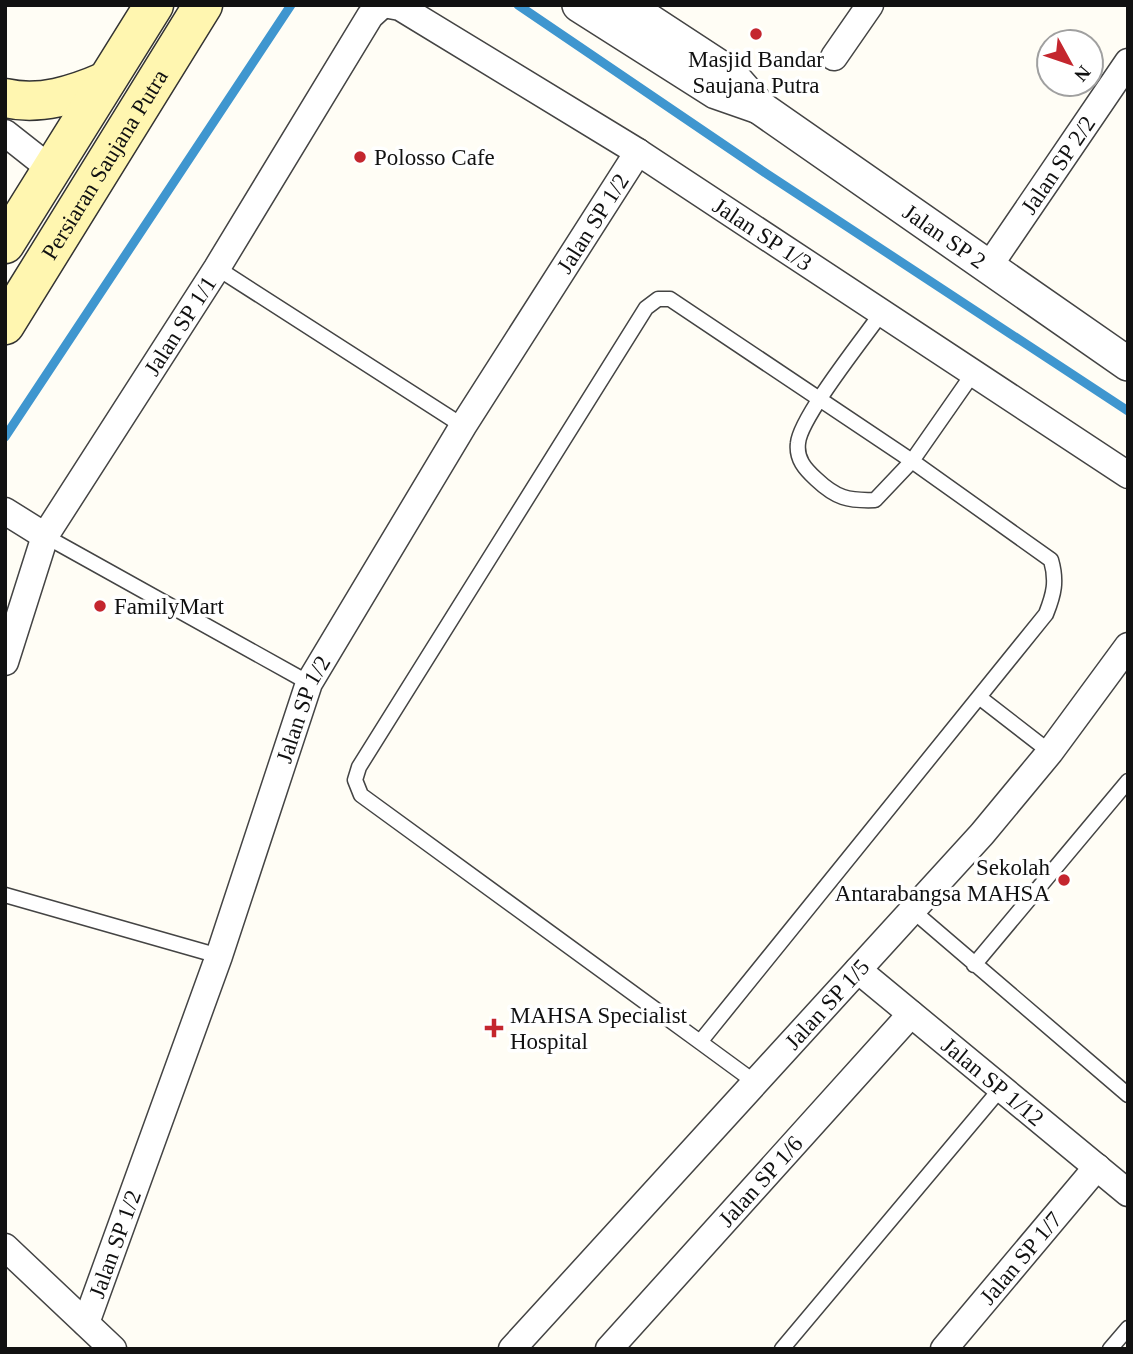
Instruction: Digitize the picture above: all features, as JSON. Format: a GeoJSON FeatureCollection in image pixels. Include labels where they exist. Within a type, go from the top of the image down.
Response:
{"type":"FeatureCollection","features":[{"type":"Feature","properties":{"kind":"main road","name":"Persiaran Saujana Putra"},"geometry":{"type":"LineString","coordinates":[[5,244],[154,5]]}},
{"type":"Feature","properties":{"kind":"main road","name":"Persiaran Saujana Putra"},"geometry":{"type":"LineString","coordinates":[[5,325],[203,5]]}},
{"type":"Feature","properties":{"kind":"main road"},"geometry":{"type":"LineString","coordinates":[[5,98],[21,102],[51,100],[106,81]]}},
{"type":"Feature","properties":{"kind":"street","name":"Jalan SP 1/1"},"geometry":{"type":"LineString","coordinates":[[5,662],[45,536],[217,268],[370,16],[382,5]]}},
{"type":"Feature","properties":{"kind":"street","name":"Jalan SP 1/3"},"geometry":{"type":"LineString","coordinates":[[389,5],[400,7],[638,152],[880,315],[1128,475]]}},
{"type":"Feature","properties":{"kind":"street"},"geometry":{"type":"LineString","coordinates":[[834,57],[870,5]]}},
{"type":"Feature","properties":{"kind":"street","name":"Jalan SP 2"},"geometry":{"type":"LineString","coordinates":[[602,8],[729,74],[759,107],[987,269],[1128,364]]}},
{"type":"Feature","properties":{"kind":"street","name":"Jalan SP 2/2"},"geometry":{"type":"LineString","coordinates":[[987,269],[1128,62]]}},
{"type":"Feature","properties":{"kind":"street"},"geometry":{"type":"LineString","coordinates":[[5,133],[52,170]]}},
{"type":"Feature","properties":{"kind":"street","name":"Jalan SP 1/2"},"geometry":{"type":"LineString","coordinates":[[86,1323],[219,956],[309,683],[463,426],[638,152]]}},
{"type":"Feature","properties":{"kind":"street"},"geometry":{"type":"LineString","coordinates":[[5,511],[45,536]]}},
{"type":"Feature","properties":{"kind":"street","name":"Jalan SP 1/5"},"geometry":{"type":"LineString","coordinates":[[512,1349],[982,834],[1050,752],[1128,646]]}},
{"type":"Feature","properties":{"kind":"street","name":"Jalan SP 1/12"},"geometry":{"type":"LineString","coordinates":[[859,970],[1128,1194]]}},
{"type":"Feature","properties":{"kind":"street","name":"Jalan SP 1/6"},"geometry":{"type":"LineString","coordinates":[[610,1349],[911,1014]]}},
{"type":"Feature","properties":{"kind":"street","name":"Jalan SP 1/7"},"geometry":{"type":"LineString","coordinates":[[944,1349],[1097,1167]]}},
{"type":"Feature","properties":{"kind":"street"},"geometry":{"type":"LineString","coordinates":[[5,1247],[113,1349]]}},
{"type":"Feature","properties":{"kind":"lane"},"geometry":{"type":"LineString","coordinates":[[217,268],[463,426]]}},
{"type":"Feature","properties":{"kind":"lane"},"geometry":{"type":"LineString","coordinates":[[700,1042],[1046,614],[1055,592],[1056,575],[1051,560],[912,461],[670,299],[658,299],[646,308],[359,767],[355,780],[361,795],[756,1083]]}},
{"type":"Feature","properties":{"kind":"lane"},"geometry":{"type":"LineString","coordinates":[[880,315],[820,399],[798,442],[802,466],[825,488],[849,501],[875,500],[912,461],[972,374]]}},
{"type":"Feature","properties":{"kind":"lane"},"geometry":{"type":"LineString","coordinates":[[45,536],[309,683]]}},
{"type":"Feature","properties":{"kind":"lane"},"geometry":{"type":"LineString","coordinates":[[979,697],[1050,752]]}},
{"type":"Feature","properties":{"kind":"lane"},"geometry":{"type":"LineString","coordinates":[[974,965],[1128,781]]}},
{"type":"Feature","properties":{"kind":"lane"},"geometry":{"type":"LineString","coordinates":[[5,895],[219,956]]}},
{"type":"Feature","properties":{"kind":"lane"},"geometry":{"type":"LineString","coordinates":[[912,910],[1128,1096]]}},
{"type":"Feature","properties":{"kind":"lane"},"geometry":{"type":"LineString","coordinates":[[782,1349],[1002,1087]]}},
{"type":"Feature","properties":{"kind":"lane"},"geometry":{"type":"LineString","coordinates":[[1110,1349],[1128,1328]]}},
{"type":"Feature","properties":{"kind":"waterway"},"geometry":{"type":"LineString","coordinates":[[5,437],[291,5]]}},
{"type":"Feature","properties":{"kind":"waterway"},"geometry":{"type":"LineString","coordinates":[[518,5],[767,174],[1128,411]]}},
{"type":"Feature","properties":{"kind":"place","name":"Masjid Bandar Saujana Putra"},"geometry":{"type":"Point","coordinates":[756,34]}},
{"type":"Feature","properties":{"kind":"place","name":"Polosso Cafe"},"geometry":{"type":"Point","coordinates":[360,157]}},
{"type":"Feature","properties":{"kind":"place","name":"FamilyMart"},"geometry":{"type":"Point","coordinates":[100,606]}},
{"type":"Feature","properties":{"kind":"place","name":"Sekolah Antarabangsa MAHSA"},"geometry":{"type":"Point","coordinates":[1064,880]}},
{"type":"Feature","properties":{"kind":"place","name":"MAHSA Specialist Hospital"},"geometry":{"type":"Point","coordinates":[494,1028]}}]}
